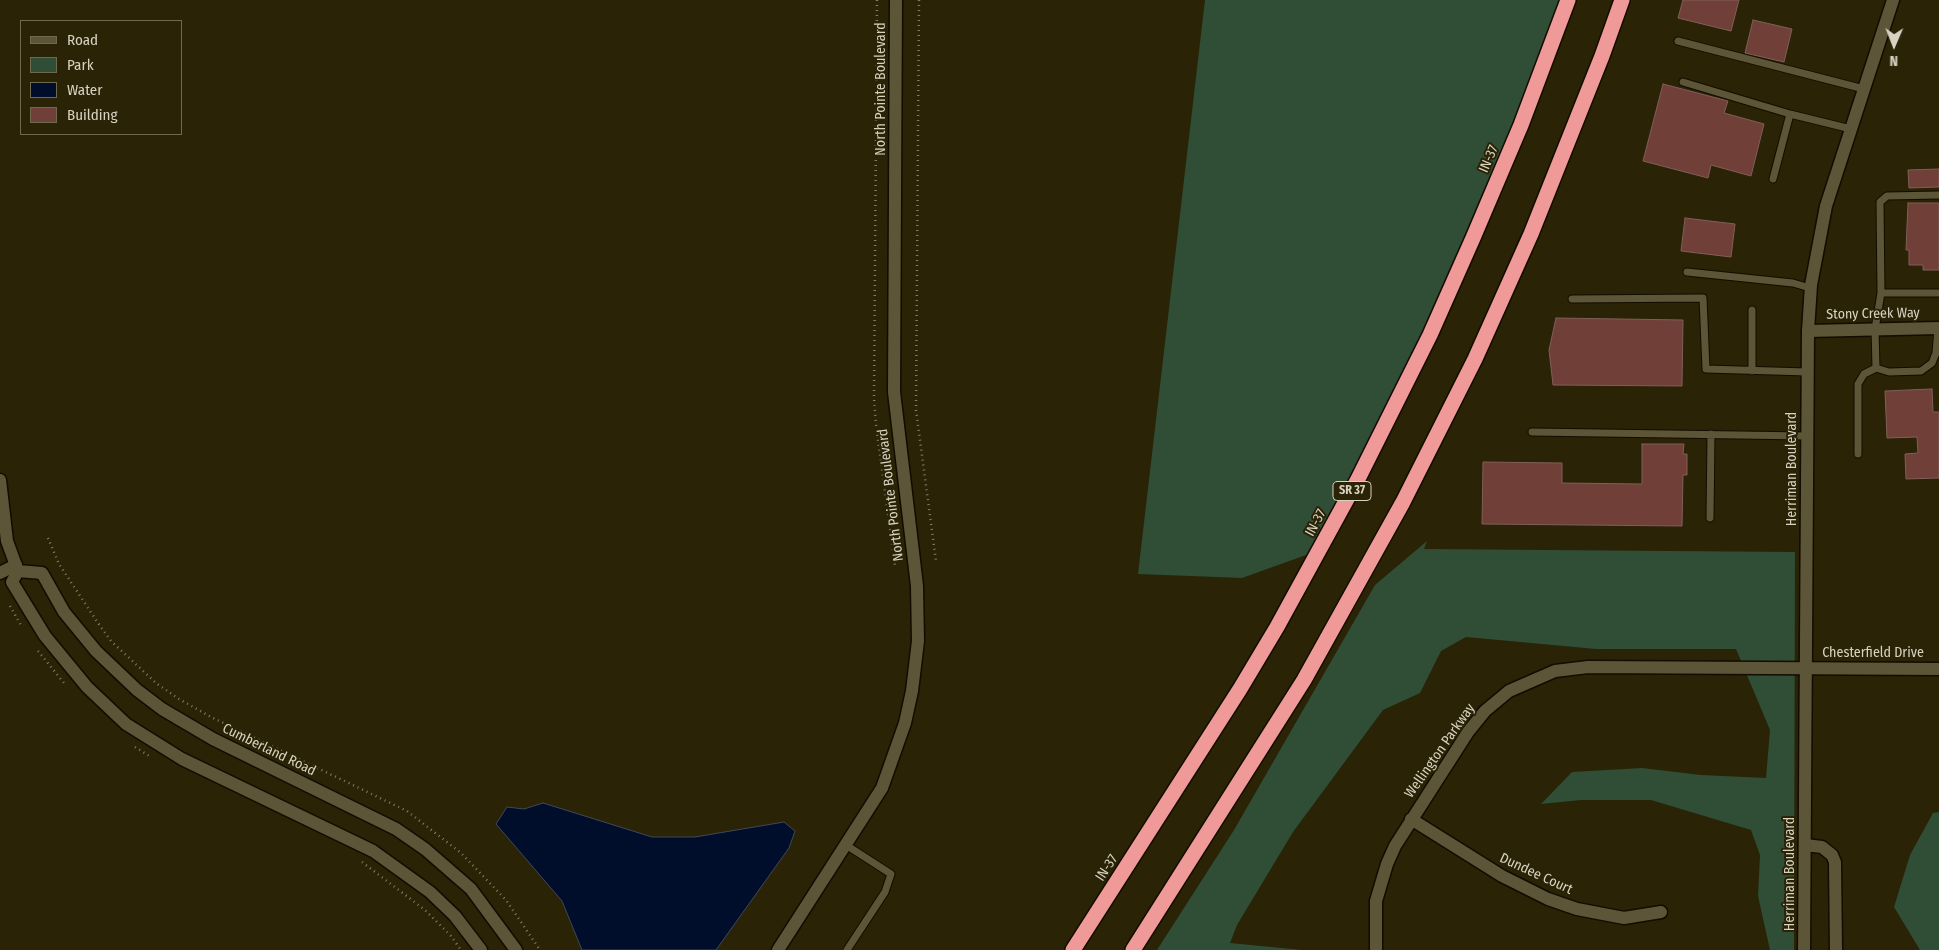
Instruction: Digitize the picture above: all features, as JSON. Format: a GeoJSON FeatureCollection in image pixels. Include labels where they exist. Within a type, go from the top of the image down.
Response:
{"type":"FeatureCollection","features":[{"type":"Feature","properties":{"kind":"highway","name":"IN-37"},"geometry":{"type":"LineString","coordinates":[[1073,950],[1240,689],[1301,585],[1358,479],[1426,344],[1473,238],[1524,117],[1568,0]]}},
{"type":"Feature","properties":{"kind":"highway"},"geometry":{"type":"LineString","coordinates":[[1133,950],[1304,680],[1345,610],[1416,478],[1475,359],[1531,234],[1602,56],[1622,0]]}},
{"type":"Feature","properties":{"kind":"street","name":"North Pointe Boulevard"},"geometry":{"type":"LineString","coordinates":[[778,950],[882,788],[895,757],[912,691],[918,641],[917,586],[894,392],[896,0]]}},
{"type":"Feature","properties":{"kind":"street","name":"Herriman Boulevard"},"geometry":{"type":"LineString","coordinates":[[1804,950],[1807,668],[1807,372],[1810,288],[1826,206],[1893,0]]}},
{"type":"Feature","properties":{"kind":"street","name":"Stony Creek Way"},"geometry":{"type":"LineString","coordinates":[[1808,331],[1938,328]]}},
{"type":"Feature","properties":{"kind":"street"},"geometry":{"type":"LineString","coordinates":[[0,480],[4,543],[17,568],[12,582],[44,636],[86,687],[126,724],[182,760],[373,851],[430,892],[455,916],[481,950]]}},
{"type":"Feature","properties":{"kind":"street"},"geometry":{"type":"LineString","coordinates":[[0,573],[17,568]]}},
{"type":"Feature","properties":{"kind":"street","name":"Cumberland Road"},"geometry":{"type":"LineString","coordinates":[[17,568],[42,572],[64,612],[96,651],[138,690],[162,709],[213,740],[396,828],[425,849],[471,888],[516,950]]}},
{"type":"Feature","properties":{"kind":"street","name":"Wellington Parkway"},"geometry":{"type":"LineString","coordinates":[[1376,950],[1375,914],[1381,881],[1395,846],[1464,738],[1485,711],[1509,691],[1535,678],[1555,671],[1588,667],[1807,668]]}},
{"type":"Feature","properties":{"kind":"street","name":"Chesterfield Drive"},"geometry":{"type":"LineString","coordinates":[[1807,668],[1939,669]]}},
{"type":"Feature","properties":{"kind":"street","name":"Dundee Court"},"geometry":{"type":"LineString","coordinates":[[1411,819],[1502,876],[1548,899],[1577,909],[1624,918],[1661,912]]}},
{"type":"Feature","properties":{"kind":"street"},"geometry":{"type":"LineString","coordinates":[[1805,845],[1822,847],[1832,855],[1835,862],[1836,950]]}},
{"type":"Feature","properties":{"kind":"lane"},"geometry":{"type":"LineString","coordinates":[[1678,40],[1864,89]]}},
{"type":"Feature","properties":{"kind":"lane"},"geometry":{"type":"LineString","coordinates":[[1683,82],[1790,114],[1851,129]]}},
{"type":"Feature","properties":{"kind":"lane"},"geometry":{"type":"LineString","coordinates":[[1773,179],[1790,114]]}},
{"type":"Feature","properties":{"kind":"lane"},"geometry":{"type":"LineString","coordinates":[[1876,368],[1875,330],[1881,293],[1880,202],[1887,196],[1939,195]]}},
{"type":"Feature","properties":{"kind":"lane"},"geometry":{"type":"LineString","coordinates":[[1687,272],[1793,283],[1810,288]]}},
{"type":"Feature","properties":{"kind":"lane"},"geometry":{"type":"LineString","coordinates":[[1881,293],[1939,293]]}},
{"type":"Feature","properties":{"kind":"lane"},"geometry":{"type":"LineString","coordinates":[[1572,298],[1703,298],[1706,369],[1807,372]]}},
{"type":"Feature","properties":{"kind":"lane"},"geometry":{"type":"LineString","coordinates":[[1752,310],[1752,371]]}},
{"type":"Feature","properties":{"kind":"lane"},"geometry":{"type":"LineString","coordinates":[[1858,454],[1858,384],[1864,374],[1876,368],[1889,372],[1921,371],[1932,363],[1936,353],[1938,328]]}},
{"type":"Feature","properties":{"kind":"lane"},"geometry":{"type":"LineString","coordinates":[[1532,432],[1807,436]]}},
{"type":"Feature","properties":{"kind":"lane"},"geometry":{"type":"LineString","coordinates":[[1710,518],[1711,434]]}},
{"type":"Feature","properties":{"kind":"lane"},"geometry":{"type":"LineString","coordinates":[[846,845],[890,874],[885,892],[847,950]]}},
{"type":"Feature","properties":{"kind":"path"},"geometry":{"type":"LineString","coordinates":[[877,0],[874,398],[895,566]]}},
{"type":"Feature","properties":{"kind":"path"},"geometry":{"type":"LineString","coordinates":[[919,0],[916,410],[936,562]]}},
{"type":"Feature","properties":{"kind":"path"},"geometry":{"type":"LineString","coordinates":[[48,538],[59,564],[111,641],[156,683],[179,700],[211,717],[407,811],[461,853],[506,900],[540,950]]}},
{"type":"Feature","properties":{"kind":"green space"},"geometry":{"type":"Polygon","coordinates":[[[1205,0],[1561,0],[1510,151],[1320,550],[1242,578],[1138,574],[1205,0]]]}},
{"type":"Feature","properties":{"kind":"green space"},"geometry":{"type":"Polygon","coordinates":[[[1427,541],[1424,549],[1795,552],[1794,950],[1770,950],[1758,896],[1760,855],[1751,830],[1651,800],[1581,800],[1541,804],[1572,772],[1642,768],[1701,775],[1766,778],[1770,730],[1736,649],[1596,649],[1466,637],[1441,651],[1420,693],[1383,710],[1293,832],[1237,925],[1230,943],[1302,950],[1157,950],[1234,830],[1375,585],[1427,541]]]}},
{"type":"Feature","properties":{"kind":"green space"},"geometry":{"type":"Polygon","coordinates":[[[1939,812],[1939,950],[1920,950],[1894,907],[1910,855],[1933,813],[1939,812]]]}},
{"type":"Feature","properties":{"kind":"water"},"geometry":{"type":"Polygon","coordinates":[[[543,803],[652,837],[695,837],[784,822],[795,831],[789,848],[716,950],[582,950],[562,901],[496,824],[507,807],[524,809],[543,803]]]}},
{"type":"Feature","properties":{"kind":"building"},"geometry":{"type":"Polygon","coordinates":[[[1683,0],[1739,0],[1731,31],[1678,18],[1683,0]]]}},
{"type":"Feature","properties":{"kind":"building"},"geometry":{"type":"Polygon","coordinates":[[[1753,20],[1792,29],[1784,62],[1745,53],[1753,20]]]}},
{"type":"Feature","properties":{"kind":"building"},"geometry":{"type":"Polygon","coordinates":[[[1663,84],[1728,101],[1724,113],[1764,124],[1751,176],[1711,165],[1708,178],[1643,161],[1663,84]]]}},
{"type":"Feature","properties":{"kind":"building"},"geometry":{"type":"Polygon","coordinates":[[[1939,169],[1939,187],[1909,188],[1908,170],[1939,169]]]}},
{"type":"Feature","properties":{"kind":"building"},"geometry":{"type":"Polygon","coordinates":[[[1908,203],[1939,203],[1939,270],[1923,270],[1923,265],[1909,265],[1909,250],[1906,250],[1908,203]]]}},
{"type":"Feature","properties":{"kind":"building"},"geometry":{"type":"Polygon","coordinates":[[[1685,218],[1735,224],[1731,257],[1681,251],[1685,218]]]}},
{"type":"Feature","properties":{"kind":"building"},"geometry":{"type":"Polygon","coordinates":[[[1556,318],[1683,320],[1682,386],[1553,385],[1549,350],[1556,318]]]}},
{"type":"Feature","properties":{"kind":"building"},"geometry":{"type":"Polygon","coordinates":[[[1932,389],[1933,412],[1939,412],[1939,478],[1906,479],[1905,454],[1918,453],[1917,437],[1887,438],[1885,391],[1932,389]]]}},
{"type":"Feature","properties":{"kind":"building"},"geometry":{"type":"Polygon","coordinates":[[[1642,444],[1684,444],[1683,454],[1687,454],[1687,475],[1683,475],[1682,526],[1482,524],[1483,462],[1562,463],[1562,483],[1642,484],[1642,444]]]}}]}
